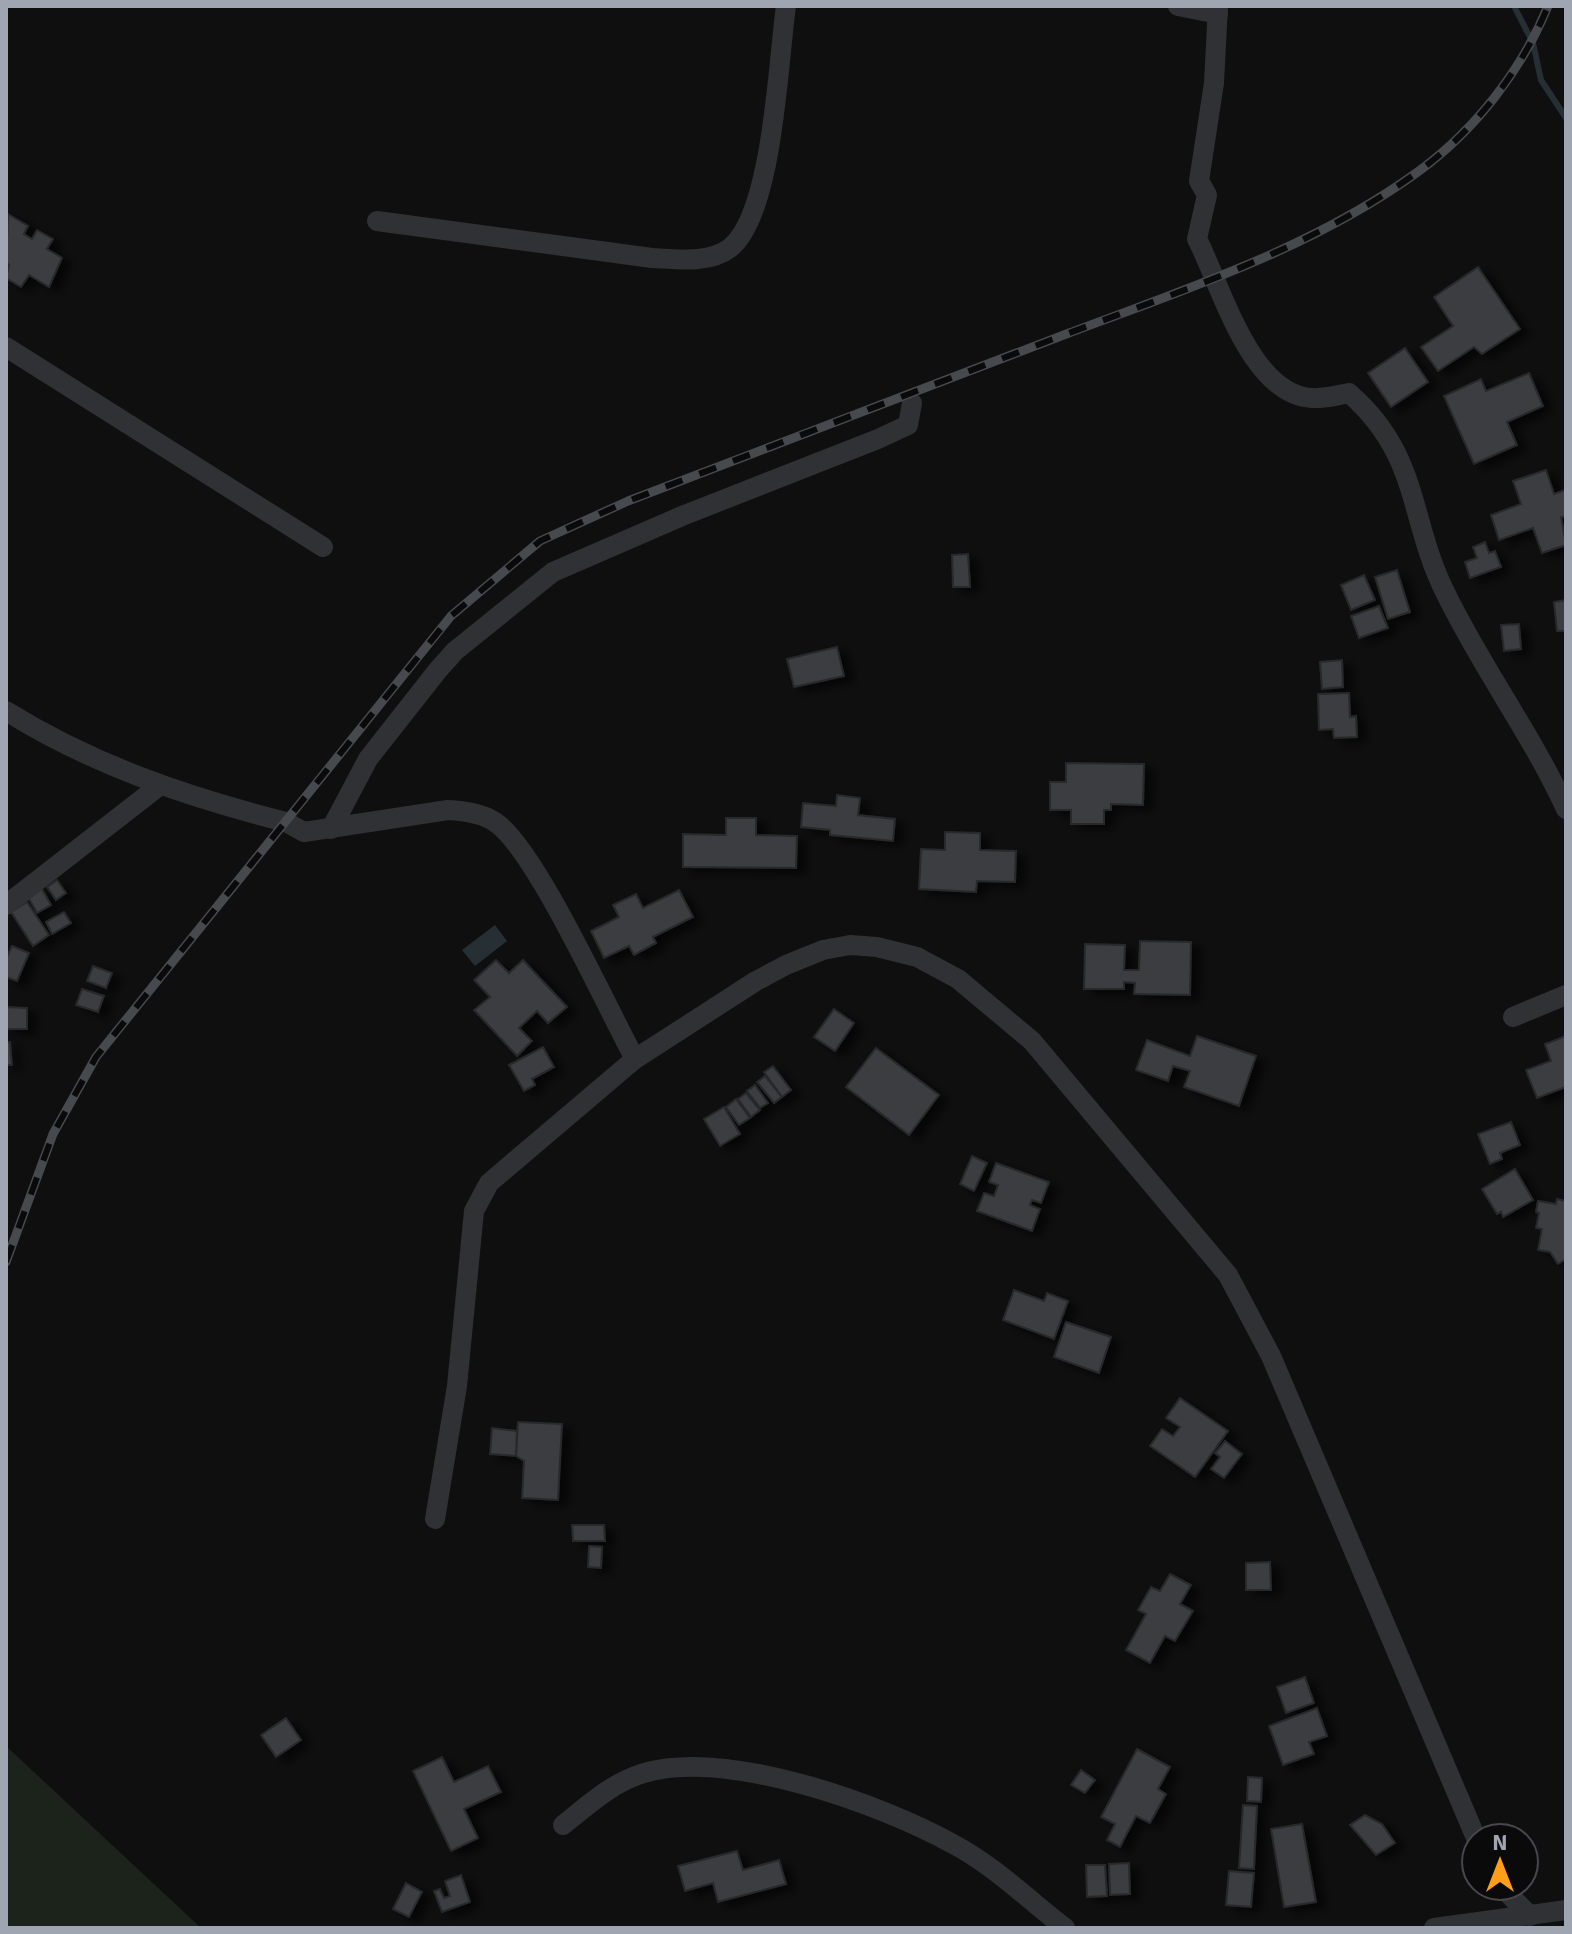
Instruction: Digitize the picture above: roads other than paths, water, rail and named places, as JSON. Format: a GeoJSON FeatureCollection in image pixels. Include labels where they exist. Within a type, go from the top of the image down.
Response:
{"type":"FeatureCollection","features":[{"type":"Feature","properties":{"kind":"street"},"geometry":{"type":"LineString","coordinates":[[377,221],[652,258],[696,260],[728,249],[747,229],[760,197],[786,6]]}},
{"type":"Feature","properties":{"kind":"street"},"geometry":{"type":"LineString","coordinates":[[1178,6],[1218,10],[1214,83],[1199,181],[1207,195],[1197,239],[1217,277],[1243,347],[1277,385],[1311,399],[1349,393],[1375,415],[1408,473],[1445,592],[1566,809]]}},
{"type":"Feature","properties":{"kind":"street"},"geometry":{"type":"LineString","coordinates":[[6,347],[323,547]]}},
{"type":"Feature","properties":{"kind":"street"},"geometry":{"type":"LineString","coordinates":[[331,829],[368,759],[438,670],[455,651],[553,572],[908,425],[912,403]]}},
{"type":"Feature","properties":{"kind":"street"},"geometry":{"type":"LineString","coordinates":[[6,711],[94,759],[159,786],[286,822],[304,832],[448,810],[464,811],[495,821],[517,844],[546,893],[635,1059]]}},
{"type":"Feature","properties":{"kind":"street"},"geometry":{"type":"LineString","coordinates":[[6,905],[159,786]]}},
{"type":"Feature","properties":{"kind":"street"},"geometry":{"type":"LineString","coordinates":[[435,1519],[457,1386],[478,1200],[489,1183],[635,1059],[756,981],[823,950],[850,945],[877,947],[917,957],[958,979],[1032,1041],[1228,1275],[1271,1356],[1469,1822]]}},
{"type":"Feature","properties":{"kind":"street"},"geometry":{"type":"LineString","coordinates":[[1513,1017],[1566,995]]}},
{"type":"Feature","properties":{"kind":"street"},"geometry":{"type":"LineString","coordinates":[[563,1825],[616,1785],[644,1773],[679,1767],[758,1773],[818,1788],[954,1844],[1065,1928]]}},
{"type":"Feature","properties":{"kind":"street"},"geometry":{"type":"LineString","coordinates":[[1516,1902],[1530,1916]]}},
{"type":"Feature","properties":{"kind":"street"},"geometry":{"type":"LineString","coordinates":[[1434,1928],[1566,1910]]}},
{"type":"Feature","properties":{"kind":"waterway"},"geometry":{"type":"LineString","coordinates":[[1514,6],[1533,43],[1541,80],[1566,118]]}},
{"type":"Feature","properties":{"kind":"railway"},"geometry":{"type":"LineString","coordinates":[[6,1262],[53,1134],[96,1057],[451,616],[540,541],[628,501],[1250,264],[1337,222],[1419,171],[1478,118],[1511,76],[1548,6]]}}]}
